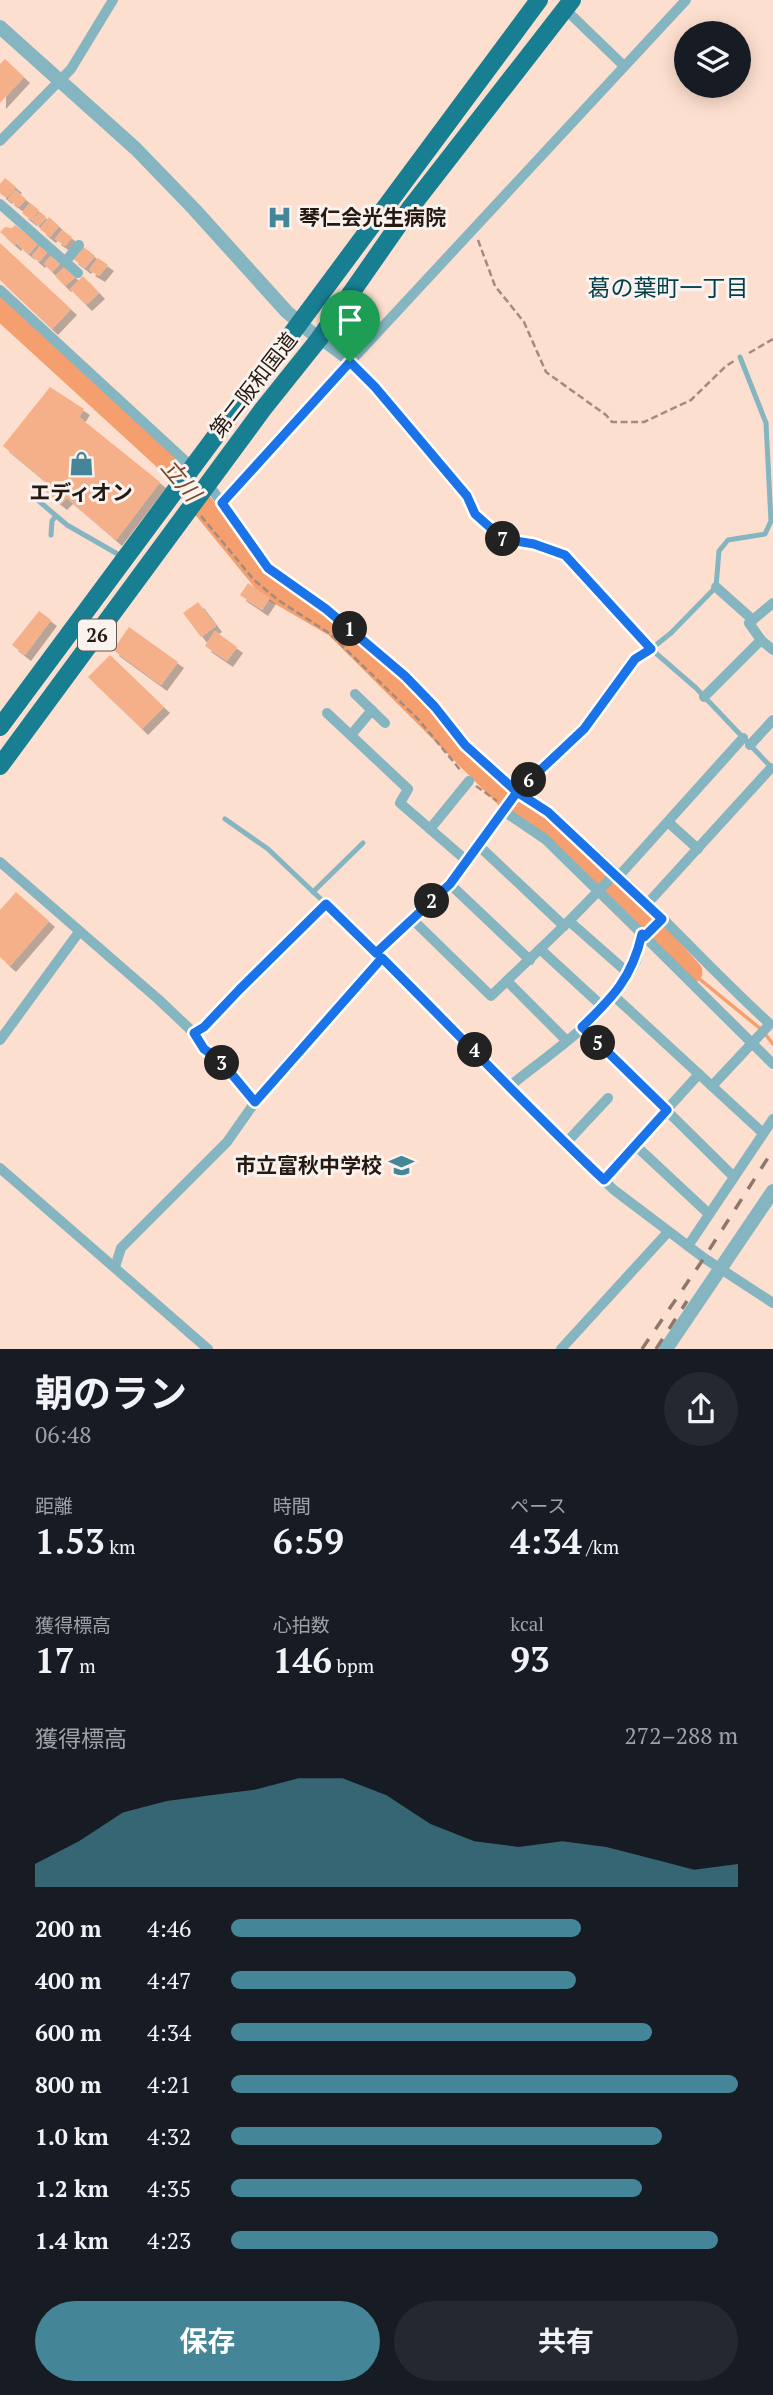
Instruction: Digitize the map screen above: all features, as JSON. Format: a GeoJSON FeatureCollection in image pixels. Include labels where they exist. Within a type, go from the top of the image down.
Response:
{"type":"FeatureCollection","features":[{"type":"Feature","properties":{"kind":"highway","name":"第二阪和国道"},"geometry":{"type":"LineString","coordinates":[[0,727],[540,0]]}},
{"type":"Feature","properties":{"kind":"highway","name":"第二阪和国道"},"geometry":{"type":"LineString","coordinates":[[0,766],[262,410],[319,339],[411,207],[568,4]]}},
{"type":"Feature","properties":{"kind":"street"},"geometry":{"type":"LineString","coordinates":[[0,141],[71,69],[113,0]]}},
{"type":"Feature","properties":{"kind":"street"},"geometry":{"type":"LineString","coordinates":[[198,497],[222,503],[686,0]]}},
{"type":"Feature","properties":{"kind":"street"},"geometry":{"type":"LineString","coordinates":[[568,4],[624,66]]}},
{"type":"Feature","properties":{"kind":"street"},"geometry":{"type":"LineString","coordinates":[[0,27],[145,159],[194,209],[286,313],[350,362]]}},
{"type":"Feature","properties":{"kind":"street"},"geometry":{"type":"LineString","coordinates":[[0,204],[78,273]]}},
{"type":"Feature","properties":{"kind":"street"},"geometry":{"type":"LineString","coordinates":[[4,224],[12,215]]}},
{"type":"Feature","properties":{"kind":"street"},"geometry":{"type":"LineString","coordinates":[[65,262],[79,245]]}},
{"type":"Feature","properties":{"kind":"street"},"geometry":{"type":"LineString","coordinates":[[0,290],[186,476]]}},
{"type":"Feature","properties":{"kind":"street"},"geometry":{"type":"LineString","coordinates":[[716,587],[753,620]]}},
{"type":"Feature","properties":{"kind":"street"},"geometry":{"type":"LineString","coordinates":[[773,603],[749,623],[761,640],[773,650]]}},
{"type":"Feature","properties":{"kind":"street"},"geometry":{"type":"LineString","coordinates":[[704,697],[761,640]]}},
{"type":"Feature","properties":{"kind":"street"},"geometry":{"type":"LineString","coordinates":[[379,955],[450,884],[517,792],[584,729],[635,659],[651,649]]}},
{"type":"Feature","properties":{"kind":"street"},"geometry":{"type":"LineString","coordinates":[[355,694],[385,723]]}},
{"type":"Feature","properties":{"kind":"street"},"geometry":{"type":"LineString","coordinates":[[351,735],[372,710]]}},
{"type":"Feature","properties":{"kind":"street"},"geometry":{"type":"LineString","coordinates":[[327,713],[408,789],[400,803],[467,861]]}},
{"type":"Feature","properties":{"kind":"street"},"geometry":{"type":"LineString","coordinates":[[413,920],[492,996],[616,876],[746,741],[773,720]]}},
{"type":"Feature","properties":{"kind":"street"},"geometry":{"type":"LineString","coordinates":[[647,904],[772,769]]}},
{"type":"Feature","properties":{"kind":"street"},"geometry":{"type":"LineString","coordinates":[[430,829],[469,781]]}},
{"type":"Feature","properties":{"kind":"street"},"geometry":{"type":"LineString","coordinates":[[517,792],[548,812],[647,904],[741,999],[770,1022],[712,1086]]}},
{"type":"Feature","properties":{"kind":"street"},"geometry":{"type":"LineString","coordinates":[[505,808],[545,839],[601,890],[754,1040],[773,1064]]}},
{"type":"Feature","properties":{"kind":"street"},"geometry":{"type":"LineString","coordinates":[[668,822],[698,849]]}},
{"type":"Feature","properties":{"kind":"street"},"geometry":{"type":"LineString","coordinates":[[478,845],[628,973]]}},
{"type":"Feature","properties":{"kind":"street"},"geometry":{"type":"LineString","coordinates":[[0,862],[158,999],[194,1033],[204,1049],[220,1060],[255,1102],[227,1142],[121,1248],[116,1267]]}},
{"type":"Feature","properties":{"kind":"street"},"geometry":{"type":"LineString","coordinates":[[450,884],[530,960]]}},
{"type":"Feature","properties":{"kind":"street"},"geometry":{"type":"LineString","coordinates":[[194,1033],[204,1027],[326,904],[604,1180],[667,1232],[773,1303]]}},
{"type":"Feature","properties":{"kind":"street"},"geometry":{"type":"LineString","coordinates":[[510,1086],[582,1027],[614,996],[636,960],[645,934],[661,920]]}},
{"type":"Feature","properties":{"kind":"street"},"geometry":{"type":"LineString","coordinates":[[0,1040],[79,932]]}},
{"type":"Feature","properties":{"kind":"street"},"geometry":{"type":"LineString","coordinates":[[540,949],[603,1007]]}},
{"type":"Feature","properties":{"kind":"street"},"geometry":{"type":"LineString","coordinates":[[507,981],[566,1040]]}},
{"type":"Feature","properties":{"kind":"street"},"geometry":{"type":"LineString","coordinates":[[614,996],[763,1133]]}},
{"type":"Feature","properties":{"kind":"street"},"geometry":{"type":"LineString","coordinates":[[582,1027],[734,1177]]}},
{"type":"Feature","properties":{"kind":"street"},"geometry":{"type":"LineString","coordinates":[[604,1180],[699,1073]]}},
{"type":"Feature","properties":{"kind":"street"},"geometry":{"type":"LineString","coordinates":[[565,1144],[608,1098]]}},
{"type":"Feature","properties":{"kind":"street"},"geometry":{"type":"LineString","coordinates":[[688,1247],[773,1119]]}},
{"type":"Feature","properties":{"kind":"street"},"geometry":{"type":"LineString","coordinates":[[635,1145],[709,1214]]}},
{"type":"Feature","properties":{"kind":"street"},"geometry":{"type":"LineString","coordinates":[[0,1168],[208,1349]]}},
{"type":"Feature","properties":{"kind":"street"},"geometry":{"type":"LineString","coordinates":[[667,1349],[773,1191]]}},
{"type":"Feature","properties":{"kind":"street"},"geometry":{"type":"LineString","coordinates":[[561,1349],[667,1232]]}},
{"type":"Feature","properties":{"kind":"lane"},"geometry":{"type":"LineString","coordinates":[[651,649],[671,633],[716,587],[719,551],[728,540],[765,534],[771,521],[766,423],[740,357]]}},
{"type":"Feature","properties":{"kind":"lane"},"geometry":{"type":"LineString","coordinates":[[350,362],[375,387],[467,496],[475,514],[503,539],[534,544],[565,555],[651,649],[704,697],[772,769]]}},
{"type":"Feature","properties":{"kind":"lane"},"geometry":{"type":"LineString","coordinates":[[34,497],[56,516],[125,558]]}},
{"type":"Feature","properties":{"kind":"lane"},"geometry":{"type":"LineString","coordinates":[[51,536],[52,521],[56,516]]}},
{"type":"Feature","properties":{"kind":"lane"},"geometry":{"type":"LineString","coordinates":[[225,819],[268,849],[326,904]]}},
{"type":"Feature","properties":{"kind":"lane"},"geometry":{"type":"LineString","coordinates":[[313,892],[363,843]]}},
{"type":"Feature","properties":{"kind":"path"},"geometry":{"type":"LineString","coordinates":[[474,230],[495,286],[524,322],[547,372],[612,422],[644,422],[691,400],[726,366],[773,339]]}},
{"type":"Feature","properties":{"kind":"path"},"geometry":{"type":"LineString","coordinates":[[198,497],[254,580],[278,600],[329,633],[418,719],[469,781],[505,808]]}},
{"type":"Feature","properties":{"kind":"path"},"geometry":{"type":"LineString","coordinates":[[222,503],[268,568],[326,609],[405,676],[435,707],[465,745],[517,792]]}},
{"type":"Feature","properties":{"kind":"path"},"geometry":{"type":"LineString","coordinates":[[255,1102],[379,955]]}},
{"type":"Feature","properties":{"kind":"building"},"geometry":{"type":"Polygon","coordinates":[[[5,59],[24,77],[0,103],[0,64],[5,59]]]}},
{"type":"Feature","properties":{"kind":"building"},"geometry":{"type":"Polygon","coordinates":[[[5,178],[16,187],[6,198],[0,193],[0,184],[5,178]]]}},
{"type":"Feature","properties":{"kind":"building"},"geometry":{"type":"Polygon","coordinates":[[[15,190],[26,199],[19,207],[8,199],[15,190]]]}},
{"type":"Feature","properties":{"kind":"building"},"geometry":{"type":"Polygon","coordinates":[[[30,203],[39,210],[31,220],[22,213],[30,203]]]}},
{"type":"Feature","properties":{"kind":"building"},"geometry":{"type":"Polygon","coordinates":[[[40,212],[46,217],[39,226],[32,220],[40,212]]]}},
{"type":"Feature","properties":{"kind":"building"},"geometry":{"type":"Polygon","coordinates":[[[49,217],[59,226],[50,237],[40,229],[49,217]]]}},
{"type":"Feature","properties":{"kind":"building"},"geometry":{"type":"Polygon","coordinates":[[[15,225],[38,243],[29,254],[17,244],[21,237],[15,245],[0,232],[5,227],[12,228],[15,225]]]}},
{"type":"Feature","properties":{"kind":"building"},"geometry":{"type":"Polygon","coordinates":[[[62,230],[72,237],[65,246],[55,239],[62,230]]]}},
{"type":"Feature","properties":{"kind":"building"},"geometry":{"type":"Polygon","coordinates":[[[0,243],[71,309],[52,329],[0,280],[0,243]]]}},
{"type":"Feature","properties":{"kind":"building"},"geometry":{"type":"Polygon","coordinates":[[[41,245],[48,251],[39,262],[32,256],[41,245]]]}},
{"type":"Feature","properties":{"kind":"building"},"geometry":{"type":"Polygon","coordinates":[[[81,245],[95,256],[85,268],[72,258],[81,245]]]}},
{"type":"Feature","properties":{"kind":"building"},"geometry":{"type":"Polygon","coordinates":[[[52,255],[61,262],[52,272],[44,264],[52,255]]]}},
{"type":"Feature","properties":{"kind":"building"},"geometry":{"type":"Polygon","coordinates":[[[98,258],[108,265],[99,276],[89,270],[98,258]]]}},
{"type":"Feature","properties":{"kind":"building"},"geometry":{"type":"Polygon","coordinates":[[[65,267],[75,277],[65,286],[55,276],[65,267]]]}},
{"type":"Feature","properties":{"kind":"building"},"geometry":{"type":"Polygon","coordinates":[[[83,276],[99,293],[86,305],[70,289],[83,276]]]}},
{"type":"Feature","properties":{"kind":"building","name":"エディオン"},"geometry":{"type":"Polygon","coordinates":[[[50,387],[84,409],[79,417],[160,482],[116,540],[67,498],[61,504],[45,491],[50,485],[3,446],[50,387]]]}},
{"type":"Feature","properties":{"kind":"building"},"geometry":{"type":"Polygon","coordinates":[[[248,583],[270,598],[262,610],[240,595],[248,583]]]}},
{"type":"Feature","properties":{"kind":"building"},"geometry":{"type":"Polygon","coordinates":[[[198,602],[216,626],[201,637],[183,613],[198,602]]]}},
{"type":"Feature","properties":{"kind":"building"},"geometry":{"type":"Polygon","coordinates":[[[39,611],[51,620],[25,655],[12,645],[39,611]]]}},
{"type":"Feature","properties":{"kind":"building"},"geometry":{"type":"Polygon","coordinates":[[[129,627],[178,662],[161,685],[113,650],[129,627]]]}},
{"type":"Feature","properties":{"kind":"building"},"geometry":{"type":"Polygon","coordinates":[[[215,631],[237,647],[227,661],[205,646],[215,631]]]}},
{"type":"Feature","properties":{"kind":"building"},"geometry":{"type":"Polygon","coordinates":[[[110,655],[164,707],[142,729],[88,677],[110,655]]]}},
{"type":"Feature","properties":{"kind":"building"},"geometry":{"type":"Polygon","coordinates":[[[16,892],[49,921],[10,966],[0,957],[0,910],[16,892]]]}},
{"type":"Feature","properties":{"kind":"waterway","name":"立川"},"geometry":{"type":"LineString","coordinates":[[0,308],[163,457],[269,587],[336,626],[509,799],[558,837],[605,880],[691,972]]}},
{"type":"Feature","properties":{"kind":"waterway"},"geometry":{"type":"LineString","coordinates":[[691,972],[762,1030],[773,1044]]}},
{"type":"Feature","properties":{"kind":"railway"},"geometry":{"type":"LineString","coordinates":[[642,1349],[773,1150]]}},
{"type":"Feature","properties":{"kind":"railway"},"geometry":{"type":"LineString","coordinates":[[656,1349],[687,1301]]}},
{"type":"Feature","properties":{"kind":"place","name":"琴仁会光生病院"},"geometry":{"type":"Point","coordinates":[279,218]}},
{"type":"Feature","properties":{"kind":"place","name":"エディオン"},"geometry":{"type":"Point","coordinates":[81,464]}},
{"type":"Feature","properties":{"kind":"place","name":"市立富秋中学校"},"geometry":{"type":"Point","coordinates":[402,1166]}},
{"type":"Feature","properties":{"kind":"district","name":"葛の葉町一丁目"},"geometry":{"type":"Point","coordinates":[668,288]}},
{"type":"Feature","properties":{"kind":"route"},"geometry":{"type":"LineString","coordinates":[[350,362],[222,503],[268,568],[326,609],[405,676],[435,707],[465,745],[517,792],[450,884],[376,953],[326,904],[204,1027],[194,1033],[204,1049],[220,1060],[255,1102],[382,958],[550,1129],[604,1180],[667,1110],[582,1027],[614,996],[636,960],[642,934],[644,937],[662,919],[548,812],[517,792],[584,729],[635,659],[651,649],[565,555],[534,544],[503,539],[475,514],[467,496],[375,387],[350,362]]}}]}
